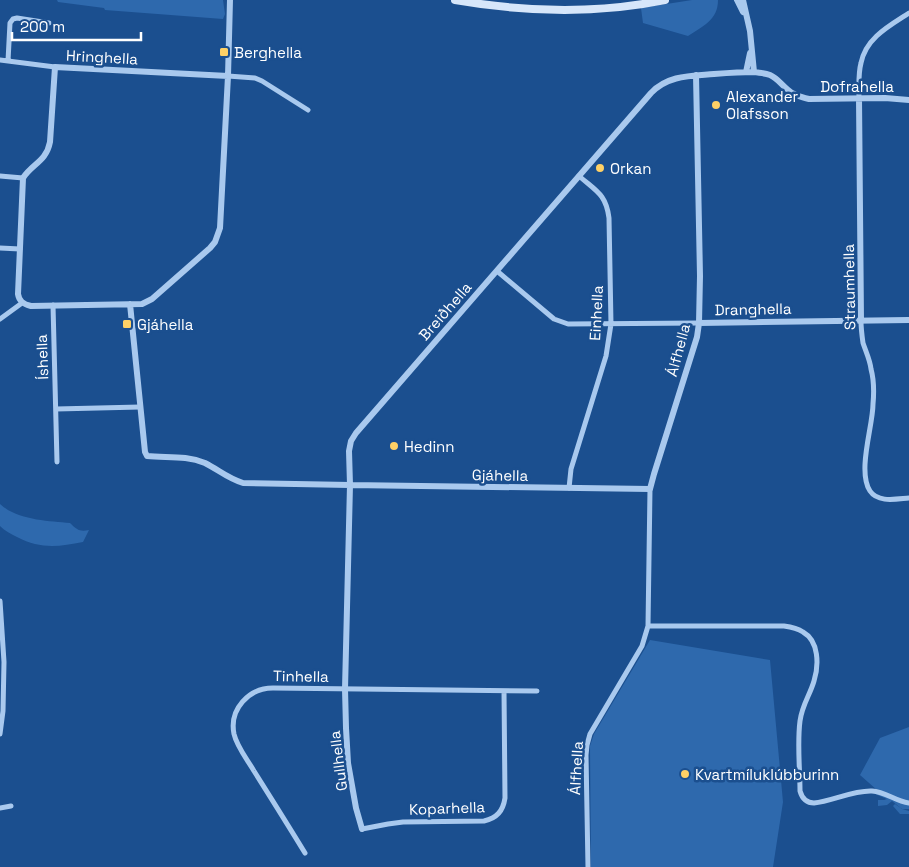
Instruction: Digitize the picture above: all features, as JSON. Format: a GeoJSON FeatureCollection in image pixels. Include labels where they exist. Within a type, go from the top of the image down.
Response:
{"type":"FeatureCollection","features":[{"type":"Feature","properties":{"kind":"main road"},"geometry":{"type":"LineString","coordinates":[[456,0],[495,6],[564,9],[628,6],[665,0]]}},
{"type":"Feature","properties":{"kind":"street"},"geometry":{"type":"LineString","coordinates":[[737,0],[746,15]]}},
{"type":"Feature","properties":{"kind":"street"},"geometry":{"type":"LineString","coordinates":[[743,0],[750,31],[754,72]]}},
{"type":"Feature","properties":{"kind":"street"},"geometry":{"type":"LineString","coordinates":[[0,176],[23,178],[18,294],[22,303],[31,306],[142,304],[152,298],[210,248],[219,234],[228,76],[230,1]]}},
{"type":"Feature","properties":{"kind":"street"},"geometry":{"type":"LineString","coordinates":[[859,98],[860,65],[867,47],[880,32],[909,13]]}},
{"type":"Feature","properties":{"kind":"street"},"geometry":{"type":"LineString","coordinates":[[8,61],[10,23],[12,20],[17,18],[49,23]]}},
{"type":"Feature","properties":{"kind":"street"},"geometry":{"type":"LineString","coordinates":[[746,72],[752,47]]}},
{"type":"Feature","properties":{"kind":"street"},"geometry":{"type":"LineString","coordinates":[[0,60],[55,67]]}},
{"type":"Feature","properties":{"kind":"street","name":"Hringhella"},"geometry":{"type":"LineString","coordinates":[[23,178],[26,173],[43,159],[49,149],[55,67],[228,76]]}},
{"type":"Feature","properties":{"kind":"street","name":"Dofrahella"},"geometry":{"type":"LineString","coordinates":[[754,72],[764,73],[776,78],[792,93],[803,98],[909,100]]}},
{"type":"Feature","properties":{"kind":"street","name":"Breiðhella"},"geometry":{"type":"LineString","coordinates":[[345,689],[350,485],[349,451],[351,441],[356,433],[657,87],[672,79],[696,75],[754,72]]}},
{"type":"Feature","properties":{"kind":"street","name":"Álfhella"},"geometry":{"type":"LineString","coordinates":[[588,867],[586,755],[588,741],[590,734],[642,646],[648,626],[650,489],[692,353],[699,322],[700,276],[696,75]]}},
{"type":"Feature","properties":{"kind":"street"},"geometry":{"type":"LineString","coordinates":[[228,76],[255,78],[308,110]]}},
{"type":"Feature","properties":{"kind":"street","name":"Straumhella"},"geometry":{"type":"LineString","coordinates":[[859,98],[861,320],[864,344],[871,368],[874,404],[866,455],[866,480],[871,493],[882,499],[909,498]]}},
{"type":"Feature","properties":{"kind":"street","name":"Einhella"},"geometry":{"type":"LineString","coordinates":[[569,488],[571,469],[606,356],[611,324],[608,208],[602,196],[579,176]]}},
{"type":"Feature","properties":{"kind":"street"},"geometry":{"type":"LineString","coordinates":[[0,248],[20,249]]}},
{"type":"Feature","properties":{"kind":"street","name":"Dranghella"},"geometry":{"type":"LineString","coordinates":[[497,270],[554,319],[568,324],[909,320]]}},
{"type":"Feature","properties":{"kind":"street"},"geometry":{"type":"LineString","coordinates":[[0,319],[22,303]]}},
{"type":"Feature","properties":{"kind":"street","name":"Gjáhella"},"geometry":{"type":"LineString","coordinates":[[130,304],[145,452],[147,456],[176,456],[204,463],[243,483],[650,489]]}},
{"type":"Feature","properties":{"kind":"street","name":"Íshella"},"geometry":{"type":"LineString","coordinates":[[53,305],[57,462]]}},
{"type":"Feature","properties":{"kind":"street"},"geometry":{"type":"LineString","coordinates":[[56,409],[140,407]]}},
{"type":"Feature","properties":{"kind":"street"},"geometry":{"type":"LineString","coordinates":[[0,602],[4,662],[4,701],[0,734]]}},
{"type":"Feature","properties":{"kind":"street"},"geometry":{"type":"LineString","coordinates":[[648,626],[784,626],[804,633],[813,643],[817,658],[816,675],[806,698],[800,724],[800,790],[802,796],[808,802],[814,804],[873,791],[886,794],[898,801],[909,803]]}},
{"type":"Feature","properties":{"kind":"street","name":"Tinhella"},"geometry":{"type":"LineString","coordinates":[[305,853],[238,745],[233,725],[241,703],[249,695],[266,688],[537,691]]}},
{"type":"Feature","properties":{"kind":"street","name":"Gullhella"},"geometry":{"type":"LineString","coordinates":[[345,689],[348,763],[356,808],[362,829]]}},
{"type":"Feature","properties":{"kind":"street","name":"Koparhella"},"geometry":{"type":"LineString","coordinates":[[362,829],[403,822],[484,820],[493,819],[499,814],[505,798],[504,691]]}},
{"type":"Feature","properties":{"kind":"street"},"geometry":{"type":"LineString","coordinates":[[0,808],[11,806]]}},
{"type":"Feature","properties":{"kind":"shaded area"},"geometry":{"type":"Polygon","coordinates":[[[57,0],[223,0],[225,14],[223,19],[105,10],[104,8],[58,2],[57,0]]]}},
{"type":"Feature","properties":{"kind":"shaded area"},"geometry":{"type":"Polygon","coordinates":[[[692,0],[718,0],[715,13],[709,22],[688,36],[643,23],[641,8],[692,0]]]}},
{"type":"Feature","properties":{"kind":"shaded area"},"geometry":{"type":"Polygon","coordinates":[[[0,504],[24,517],[70,523],[79,530],[89,530],[83,542],[57,546],[34,544],[13,535],[0,526],[0,504]]]}},
{"type":"Feature","properties":{"kind":"shaded area","name":"Kvartmíluklúbburinn"},"geometry":{"type":"Polygon","coordinates":[[[650,640],[770,660],[783,802],[773,867],[591,867],[590,746],[594,734],[650,640]]]}},
{"type":"Feature","properties":{"kind":"shaded area"},"geometry":{"type":"Polygon","coordinates":[[[909,727],[909,809],[902,809],[892,801],[887,805],[878,806],[878,800],[887,799],[875,794],[877,790],[860,775],[880,738],[909,727]]]}},
{"type":"Feature","properties":{"kind":"shaded area"},"geometry":{"type":"Polygon","coordinates":[[[895,804],[909,811],[909,814],[900,814],[893,806],[895,804]]]}},
{"type":"Feature","properties":{"kind":"place","name":"Berghella"},"geometry":{"type":"Point","coordinates":[224,52]}},
{"type":"Feature","properties":{"kind":"place","name":"Alexander Olafsson"},"geometry":{"type":"Point","coordinates":[716,105]}},
{"type":"Feature","properties":{"kind":"place","name":"Orkan"},"geometry":{"type":"Point","coordinates":[600,168]}},
{"type":"Feature","properties":{"kind":"place","name":"Gjáhella"},"geometry":{"type":"Point","coordinates":[127,324]}},
{"type":"Feature","properties":{"kind":"place","name":"Hedinn"},"geometry":{"type":"Point","coordinates":[394,446]}},
{"type":"Feature","properties":{"kind":"place","name":"Kvartmíluklúbburinn"},"geometry":{"type":"Point","coordinates":[685,774]}}]}
